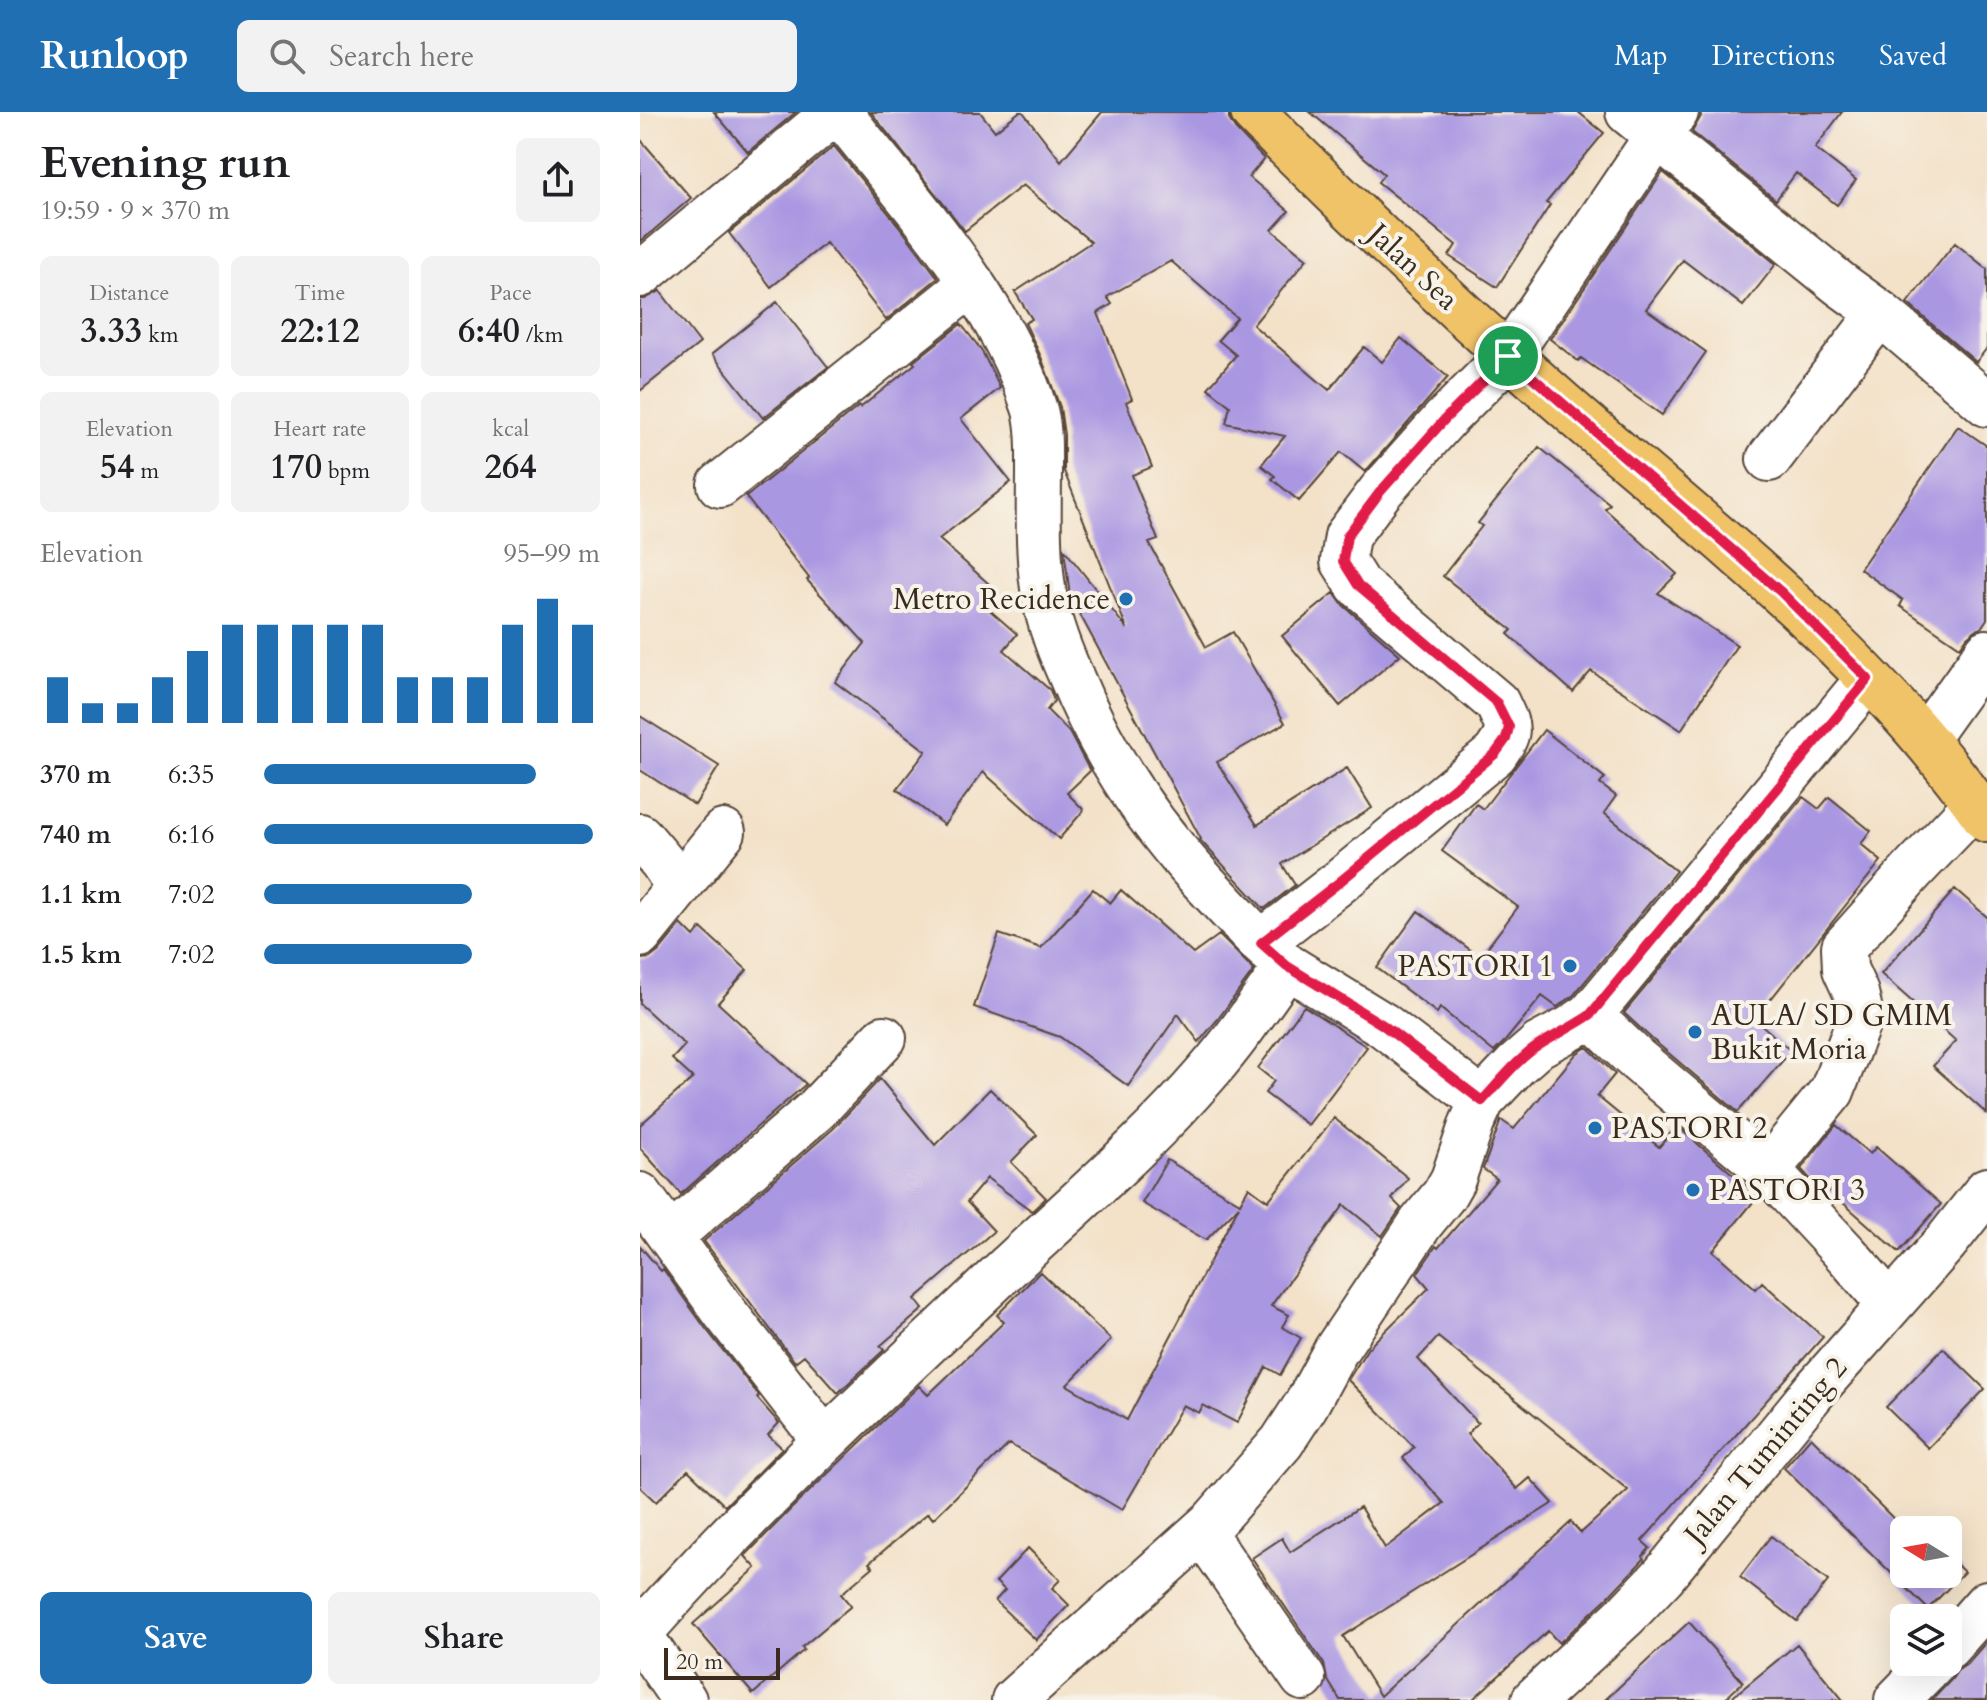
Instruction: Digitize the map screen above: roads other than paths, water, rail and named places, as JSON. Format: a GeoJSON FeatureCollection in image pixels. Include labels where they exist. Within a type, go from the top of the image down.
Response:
{"type":"FeatureCollection","features":[{"type":"Feature","properties":{"kind":"main road","name":"Jalan Sea"},"geometry":{"type":"LineString","coordinates":[[1253,112],[1320,180],[1508,356],[1781,592],[1915,727],[1982,812]]}},
{"type":"Feature","properties":{"kind":"street"},"geometry":{"type":"LineString","coordinates":[[640,275],[837,112],[968,275],[1025,382],[1036,412],[1043,589],[1056,641],[1081,702],[1116,767],[1197,876],[1274,955],[1383,1025],[1482,1101]]}},
{"type":"Feature","properties":{"kind":"street"},"geometry":{"type":"LineString","coordinates":[[684,1700],[640,1634],[676,1592],[825,1441],[1147,1136],[1207,1073],[1259,1006],[1274,955],[1337,884],[1495,754],[1506,739],[1509,727],[1497,703],[1358,585],[1343,561],[1347,536],[1380,492],[1445,419],[1508,356],[1653,120],[1840,284],[1880,313],[1987,404]]}},
{"type":"Feature","properties":{"kind":"street"},"geometry":{"type":"LineString","coordinates":[[720,485],[972,283]]}},
{"type":"Feature","properties":{"kind":"street"},"geometry":{"type":"LineString","coordinates":[[1769,459],[1880,313]]}},
{"type":"Feature","properties":{"kind":"street"},"geometry":{"type":"LineString","coordinates":[[1925,739],[1987,652]]}},
{"type":"Feature","properties":{"kind":"street"},"geometry":{"type":"LineString","coordinates":[[1014,1700],[1214,1520],[1282,1442],[1336,1350],[1453,1179],[1482,1101],[1539,1045],[1590,1015],[1868,679]]}},
{"type":"Feature","properties":{"kind":"street"},"geometry":{"type":"LineString","coordinates":[[1768,1170],[1832,1091],[1861,1015],[1856,993],[1845,969],[1844,947],[1912,871],[1982,812]]}},
{"type":"Feature","properties":{"kind":"street"},"geometry":{"type":"LineString","coordinates":[[640,935],[723,832]]}},
{"type":"Feature","properties":{"kind":"street"},"geometry":{"type":"LineString","coordinates":[[640,836],[678,886]]}},
{"type":"Feature","properties":{"kind":"street"},"geometry":{"type":"LineString","coordinates":[[1590,1015],[1635,1058],[1768,1170],[1890,1305]]}},
{"type":"Feature","properties":{"kind":"street"},"geometry":{"type":"LineString","coordinates":[[671,1236],[817,1109],[884,1038]]}},
{"type":"Feature","properties":{"kind":"street","name":"Jalan Tuminting 2"},"geometry":{"type":"LineString","coordinates":[[1534,1700],[1626,1615],[1663,1576],[1814,1391],[1946,1242],[1987,1190]]}},
{"type":"Feature","properties":{"kind":"street"},"geometry":{"type":"LineString","coordinates":[[640,1195],[726,1314],[825,1441]]}},
{"type":"Feature","properties":{"kind":"street"},"geometry":{"type":"LineString","coordinates":[[1202,1531],[1303,1678]]}},
{"type":"Feature","properties":{"kind":"street"},"geometry":{"type":"LineString","coordinates":[[1962,1631],[1987,1603]]}},
{"type":"Feature","properties":{"kind":"street"},"geometry":{"type":"LineString","coordinates":[[1897,1700],[1920,1676]]}},
{"type":"Feature","properties":{"kind":"place","name":"Metro Recidence"},"geometry":{"type":"Point","coordinates":[1126,599]}},
{"type":"Feature","properties":{"kind":"place","name":"PASTORI 1"},"geometry":{"type":"Point","coordinates":[1570,966]}},
{"type":"Feature","properties":{"kind":"place","name":"AULA/ SD GMIM Bukit Moria"},"geometry":{"type":"Point","coordinates":[1695,1032]}},
{"type":"Feature","properties":{"kind":"place","name":"PASTORI 2"},"geometry":{"type":"Point","coordinates":[1595,1128]}},
{"type":"Feature","properties":{"kind":"place","name":"PASTORI 3"},"geometry":{"type":"Point","coordinates":[1693,1190]}}]}
